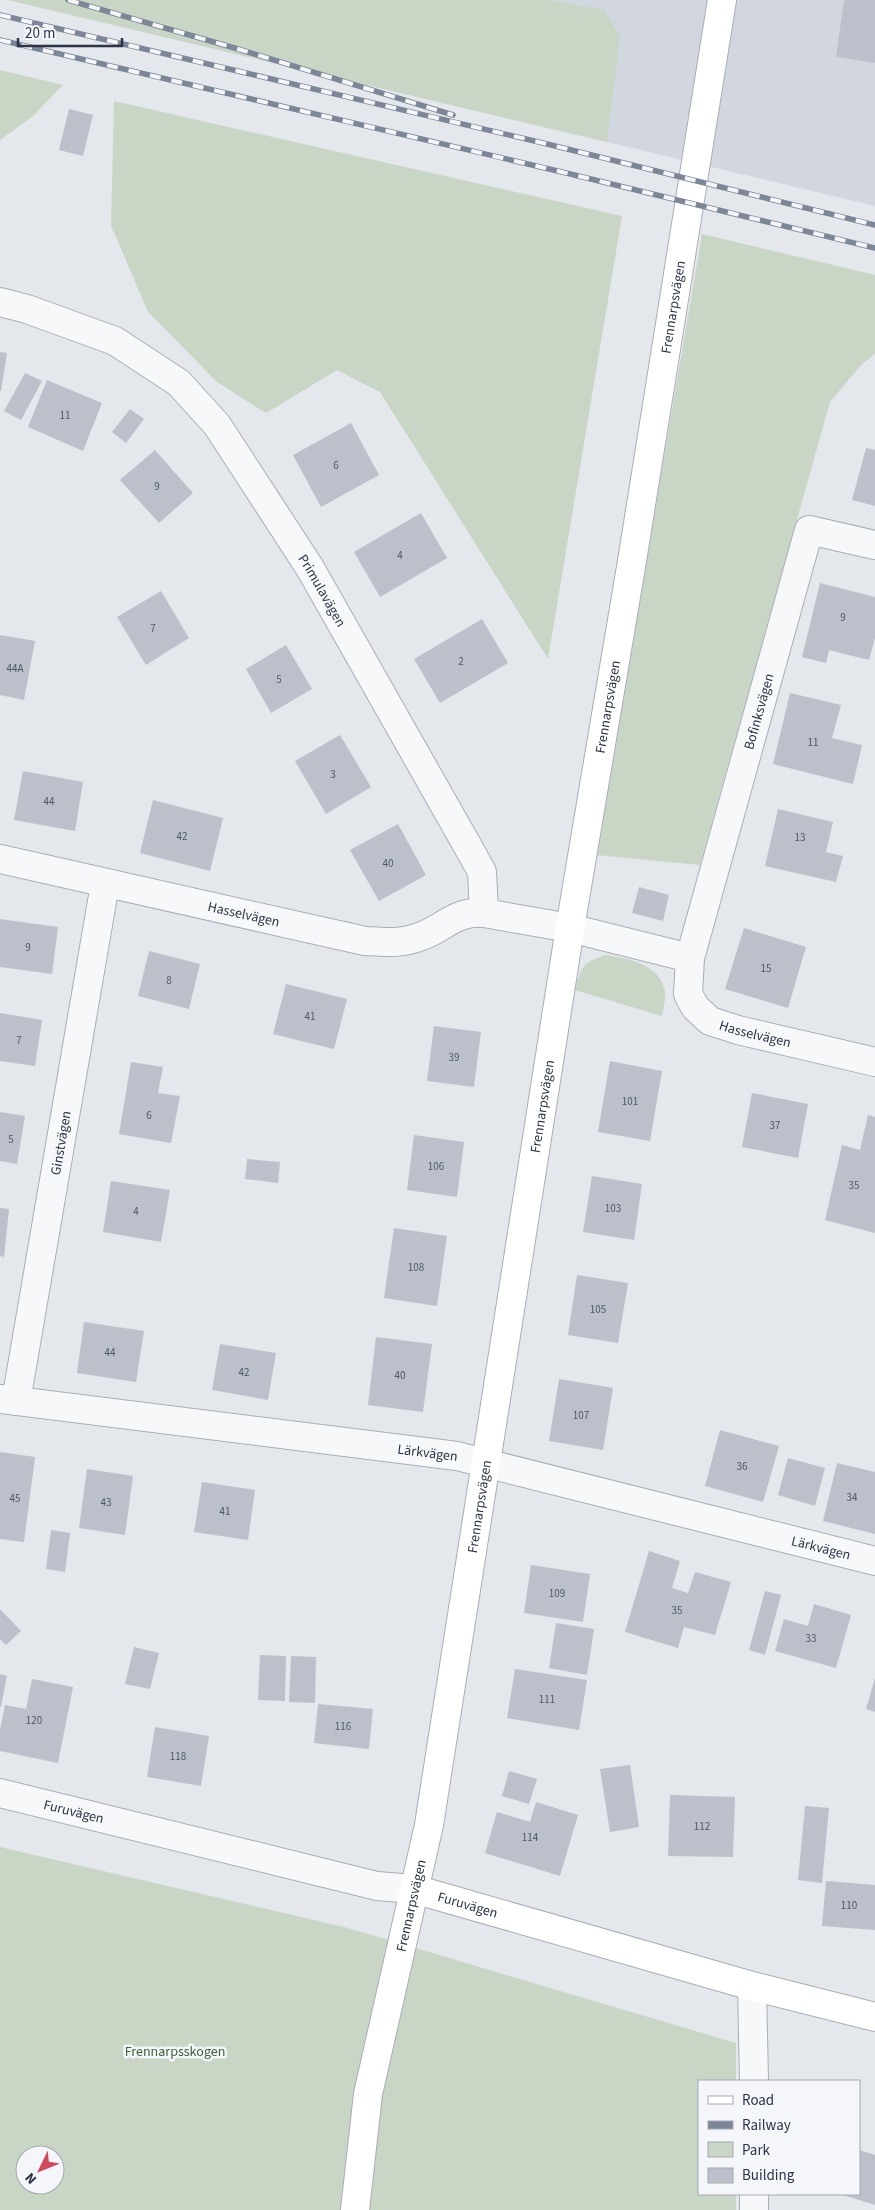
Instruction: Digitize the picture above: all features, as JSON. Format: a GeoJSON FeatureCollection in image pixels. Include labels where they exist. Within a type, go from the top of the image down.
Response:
{"type":"FeatureCollection","features":[{"type":"Feature","properties":{"kind":"street","name":"Frennarpsvägen"},"geometry":{"type":"LineString","coordinates":[[355,2210],[368,2094],[429,1825],[570,928],[634,552],[722,0]]}},
{"type":"Feature","properties":{"kind":"street","name":"Primulavägen"},"geometry":{"type":"LineString","coordinates":[[0,302],[28,309],[116,341],[179,383],[217,425],[310,568],[482,872],[484,913]]}},
{"type":"Feature","properties":{"kind":"street","name":"Bofinksvägen"},"geometry":{"type":"LineString","coordinates":[[690,958],[809,530],[875,545]]}},
{"type":"Feature","properties":{"kind":"street","name":"Hasselvägen"},"geometry":{"type":"LineString","coordinates":[[0,860],[365,941],[393,943],[420,937],[453,919],[472,913],[484,913]]}},
{"type":"Feature","properties":{"kind":"street","name":"Ginstvägen"},"geometry":{"type":"LineString","coordinates":[[8,1400],[105,884]]}},
{"type":"Feature","properties":{"kind":"street"},"geometry":{"type":"LineString","coordinates":[[484,913],[570,928],[690,958]]}},
{"type":"Feature","properties":{"kind":"street","name":"Hasselvägen"},"geometry":{"type":"LineString","coordinates":[[690,958],[688,994],[696,1007],[710,1021],[738,1030],[875,1062]]}},
{"type":"Feature","properties":{"kind":"street","name":"Lärkvägen"},"geometry":{"type":"LineString","coordinates":[[8,1400],[457,1456],[875,1561]]}},
{"type":"Feature","properties":{"kind":"street","name":"Furuvägen"},"geometry":{"type":"LineString","coordinates":[[0,1793],[377,1886],[414,1889],[752,1986],[875,2016]]}},
{"type":"Feature","properties":{"kind":"street"},"geometry":{"type":"LineString","coordinates":[[752,1986],[754,2080]]}},
{"type":"Feature","properties":{"kind":"street"},"geometry":{"type":"LineString","coordinates":[[754,2195],[754,2210]]}},
{"type":"Feature","properties":{"kind":"shaded area"},"geometry":{"type":"Polygon","coordinates":[[[8,0],[875,0],[875,206],[607,142],[8,0]]]}},
{"type":"Feature","properties":{"kind":"green space"},"geometry":{"type":"Polygon","coordinates":[[[8,0],[547,0],[605,10],[620,37],[607,142],[8,0]]]}},
{"type":"Feature","properties":{"kind":"green space"},"geometry":{"type":"Polygon","coordinates":[[[0,70],[63,85],[32,117],[0,140],[0,70]]]}},
{"type":"Feature","properties":{"kind":"green space"},"geometry":{"type":"Polygon","coordinates":[[[114,101],[622,216],[548,659],[380,392],[337,370],[266,413],[217,382],[148,312],[111,225],[114,101]]]}},
{"type":"Feature","properties":{"kind":"green space"},"geometry":{"type":"Polygon","coordinates":[[[702,234],[875,275],[875,354],[861,365],[830,402],[700,865],[596,855],[702,234]]]}},
{"type":"Feature","properties":{"kind":"green space"},"geometry":{"type":"Polygon","coordinates":[[[605,955],[642,964],[657,975],[662,982],[665,992],[662,1016],[575,990],[584,967],[591,961],[605,955]]]}},
{"type":"Feature","properties":{"kind":"green space","name":"Frennarpsskogen"},"geometry":{"type":"Polygon","coordinates":[[[0,1847],[348,1928],[736,2043],[736,2080],[698,2080],[698,2195],[736,2195],[736,2210],[0,2210],[0,1847]]]}},
{"type":"Feature","properties":{"kind":"building"},"geometry":{"type":"Polygon","coordinates":[[[844,0],[875,0],[875,63],[836,57],[844,0]]]}},
{"type":"Feature","properties":{"kind":"building"},"geometry":{"type":"Polygon","coordinates":[[[69,109],[93,115],[83,156],[59,150],[69,109]]]}},
{"type":"Feature","properties":{"kind":"building"},"geometry":{"type":"Polygon","coordinates":[[[0,352],[7,353],[1,391],[0,391],[0,352]]]}},
{"type":"Feature","properties":{"kind":"building"},"geometry":{"type":"Polygon","coordinates":[[[25,373],[42,381],[21,420],[4,411],[25,373]]]}},
{"type":"Feature","properties":{"kind":"building"},"geometry":{"type":"Polygon","coordinates":[[[47,380],[102,403],[83,451],[28,427],[47,380]]]}},
{"type":"Feature","properties":{"kind":"building"},"geometry":{"type":"Polygon","coordinates":[[[130,409],[144,419],[126,443],[112,432],[130,409]]]}},
{"type":"Feature","properties":{"kind":"building"},"geometry":{"type":"Polygon","coordinates":[[[351,423],[379,475],[321,507],[293,455],[351,423]]]}},
{"type":"Feature","properties":{"kind":"building"},"geometry":{"type":"Polygon","coordinates":[[[866,448],[875,450],[875,506],[852,500],[866,448]]]}},
{"type":"Feature","properties":{"kind":"building"},"geometry":{"type":"Polygon","coordinates":[[[155,450],[193,493],[159,523],[120,480],[155,450]]]}},
{"type":"Feature","properties":{"kind":"building"},"geometry":{"type":"Polygon","coordinates":[[[421,513],[447,558],[380,597],[354,552],[421,513]]]}},
{"type":"Feature","properties":{"kind":"building"},"geometry":{"type":"Polygon","coordinates":[[[820,583],[875,597],[875,638],[869,660],[829,650],[826,663],[802,657],[820,583]]]}},
{"type":"Feature","properties":{"kind":"building"},"geometry":{"type":"Polygon","coordinates":[[[161,591],[189,638],[146,665],[117,617],[161,591]]]}},
{"type":"Feature","properties":{"kind":"building"},"geometry":{"type":"Polygon","coordinates":[[[482,619],[508,663],[440,703],[414,659],[482,619]]]}},
{"type":"Feature","properties":{"kind":"building"},"geometry":{"type":"Polygon","coordinates":[[[0,635],[35,641],[24,700],[0,695],[0,635]]]}},
{"type":"Feature","properties":{"kind":"building"},"geometry":{"type":"Polygon","coordinates":[[[286,645],[312,689],[271,713],[246,669],[286,645]]]}},
{"type":"Feature","properties":{"kind":"building"},"geometry":{"type":"Polygon","coordinates":[[[790,693],[841,705],[832,738],[862,745],[853,784],[773,764],[790,693]]]}},
{"type":"Feature","properties":{"kind":"building"},"geometry":{"type":"Polygon","coordinates":[[[340,735],[371,787],[326,814],[295,761],[340,735]]]}},
{"type":"Feature","properties":{"kind":"building"},"geometry":{"type":"Polygon","coordinates":[[[23,771],[83,782],[75,831],[14,820],[23,771]]]}},
{"type":"Feature","properties":{"kind":"building"},"geometry":{"type":"Polygon","coordinates":[[[153,800],[223,818],[210,871],[140,853],[153,800]]]}},
{"type":"Feature","properties":{"kind":"building"},"geometry":{"type":"Polygon","coordinates":[[[778,809],[833,822],[826,852],[843,856],[836,882],[765,866],[778,809]]]}},
{"type":"Feature","properties":{"kind":"building"},"geometry":{"type":"Polygon","coordinates":[[[398,824],[426,875],[379,901],[350,850],[398,824]]]}},
{"type":"Feature","properties":{"kind":"building"},"geometry":{"type":"Polygon","coordinates":[[[639,887],[669,895],[663,921],[632,913],[639,887]]]}},
{"type":"Feature","properties":{"kind":"building"},"geometry":{"type":"Polygon","coordinates":[[[0,919],[58,927],[52,974],[0,967],[0,919]]]}},
{"type":"Feature","properties":{"kind":"building"},"geometry":{"type":"Polygon","coordinates":[[[744,928],[806,947],[788,1008],[725,989],[744,928]]]}},
{"type":"Feature","properties":{"kind":"building"},"geometry":{"type":"Polygon","coordinates":[[[149,951],[200,964],[189,1009],[138,996],[149,951]]]}},
{"type":"Feature","properties":{"kind":"building"},"geometry":{"type":"Polygon","coordinates":[[[286,984],[347,999],[334,1049],[273,1034],[286,984]]]}},
{"type":"Feature","properties":{"kind":"building"},"geometry":{"type":"Polygon","coordinates":[[[0,1013],[42,1020],[35,1066],[0,1061],[0,1013]]]}},
{"type":"Feature","properties":{"kind":"building"},"geometry":{"type":"Polygon","coordinates":[[[434,1026],[481,1032],[474,1087],[427,1081],[434,1026]]]}},
{"type":"Feature","properties":{"kind":"building"},"geometry":{"type":"Polygon","coordinates":[[[610,1061],[662,1071],[650,1141],[598,1132],[610,1061]]]}},
{"type":"Feature","properties":{"kind":"building"},"geometry":{"type":"Polygon","coordinates":[[[131,1062],[163,1067],[158,1093],[180,1096],[171,1143],[119,1134],[131,1062]]]}},
{"type":"Feature","properties":{"kind":"building"},"geometry":{"type":"Polygon","coordinates":[[[752,1093],[808,1104],[798,1158],[742,1147],[752,1093]]]}},
{"type":"Feature","properties":{"kind":"building"},"geometry":{"type":"Polygon","coordinates":[[[0,1112],[25,1116],[17,1164],[0,1161],[0,1112]]]}},
{"type":"Feature","properties":{"kind":"building"},"geometry":{"type":"Polygon","coordinates":[[[868,1115],[875,1117],[875,1233],[825,1220],[842,1145],[860,1150],[868,1115]]]}},
{"type":"Feature","properties":{"kind":"building"},"geometry":{"type":"Polygon","coordinates":[[[414,1135],[464,1142],[457,1197],[407,1190],[414,1135]]]}},
{"type":"Feature","properties":{"kind":"building"},"geometry":{"type":"Polygon","coordinates":[[[247,1159],[280,1162],[278,1183],[245,1179],[247,1159]]]}},
{"type":"Feature","properties":{"kind":"building"},"geometry":{"type":"Polygon","coordinates":[[[592,1176],[642,1184],[634,1240],[583,1232],[592,1176]]]}},
{"type":"Feature","properties":{"kind":"building"},"geometry":{"type":"Polygon","coordinates":[[[111,1181],[170,1190],[161,1242],[103,1232],[111,1181]]]}},
{"type":"Feature","properties":{"kind":"building"},"geometry":{"type":"Polygon","coordinates":[[[0,1208],[9,1209],[4,1257],[0,1256],[0,1208]]]}},
{"type":"Feature","properties":{"kind":"building"},"geometry":{"type":"Polygon","coordinates":[[[394,1228],[447,1236],[437,1306],[384,1298],[394,1228]]]}},
{"type":"Feature","properties":{"kind":"building"},"geometry":{"type":"Polygon","coordinates":[[[577,1275],[628,1283],[618,1343],[568,1335],[577,1275]]]}},
{"type":"Feature","properties":{"kind":"building"},"geometry":{"type":"Polygon","coordinates":[[[84,1322],[144,1331],[136,1382],[77,1373],[84,1322]]]}},
{"type":"Feature","properties":{"kind":"building"},"geometry":{"type":"Polygon","coordinates":[[[376,1337],[432,1344],[423,1412],[368,1405],[376,1337]]]}},
{"type":"Feature","properties":{"kind":"building"},"geometry":{"type":"Polygon","coordinates":[[[220,1344],[276,1353],[268,1400],[212,1390],[220,1344]]]}},
{"type":"Feature","properties":{"kind":"building"},"geometry":{"type":"Polygon","coordinates":[[[559,1379],[613,1388],[603,1450],[549,1441],[559,1379]]]}},
{"type":"Feature","properties":{"kind":"building"},"geometry":{"type":"Polygon","coordinates":[[[720,1430],[779,1446],[763,1502],[705,1486],[720,1430]]]}},
{"type":"Feature","properties":{"kind":"building"},"geometry":{"type":"Polygon","coordinates":[[[0,1452],[35,1457],[24,1542],[0,1539],[0,1452]]]}},
{"type":"Feature","properties":{"kind":"building"},"geometry":{"type":"Polygon","coordinates":[[[788,1458],[825,1468],[815,1506],[778,1495],[788,1458]]]}},
{"type":"Feature","properties":{"kind":"building"},"geometry":{"type":"Polygon","coordinates":[[[837,1463],[875,1472],[875,1534],[823,1521],[837,1463]]]}},
{"type":"Feature","properties":{"kind":"building"},"geometry":{"type":"Polygon","coordinates":[[[87,1469],[133,1476],[125,1535],[79,1528],[87,1469]]]}},
{"type":"Feature","properties":{"kind":"building"},"geometry":{"type":"Polygon","coordinates":[[[202,1482],[255,1490],[248,1540],[194,1532],[202,1482]]]}},
{"type":"Feature","properties":{"kind":"building"},"geometry":{"type":"Polygon","coordinates":[[[51,1530],[70,1533],[65,1572],[46,1569],[51,1530]]]}},
{"type":"Feature","properties":{"kind":"building"},"geometry":{"type":"Polygon","coordinates":[[[649,1551],[680,1561],[672,1588],[688,1593],[695,1572],[731,1582],[715,1635],[684,1627],[678,1648],[625,1632],[649,1551]]]}},
{"type":"Feature","properties":{"kind":"building"},"geometry":{"type":"Polygon","coordinates":[[[531,1565],[590,1574],[583,1622],[524,1613],[531,1565]]]}},
{"type":"Feature","properties":{"kind":"building"},"geometry":{"type":"Polygon","coordinates":[[[765,1591],[781,1595],[765,1655],[749,1650],[765,1591]]]}},
{"type":"Feature","properties":{"kind":"building"},"geometry":{"type":"Polygon","coordinates":[[[814,1604],[851,1615],[836,1668],[775,1651],[784,1619],[808,1626],[814,1604]]]}},
{"type":"Feature","properties":{"kind":"building"},"geometry":{"type":"Polygon","coordinates":[[[0,1609],[21,1631],[6,1645],[0,1639],[0,1609]]]}},
{"type":"Feature","properties":{"kind":"building"},"geometry":{"type":"Polygon","coordinates":[[[556,1623],[594,1629],[587,1675],[549,1668],[556,1623]]]}},
{"type":"Feature","properties":{"kind":"building"},"geometry":{"type":"Polygon","coordinates":[[[134,1647],[159,1653],[150,1689],[125,1684],[134,1647]]]}},
{"type":"Feature","properties":{"kind":"building"},"geometry":{"type":"Polygon","coordinates":[[[260,1655],[286,1656],[285,1701],[258,1700],[260,1655]]]}},
{"type":"Feature","properties":{"kind":"building"},"geometry":{"type":"Polygon","coordinates":[[[291,1656],[316,1657],[315,1703],[289,1702],[291,1656]]]}},
{"type":"Feature","properties":{"kind":"building"},"geometry":{"type":"Polygon","coordinates":[[[515,1669],[587,1680],[579,1730],[507,1718],[515,1669]]]}},
{"type":"Feature","properties":{"kind":"building"},"geometry":{"type":"Polygon","coordinates":[[[0,1674],[7,1676],[1,1707],[0,1707],[0,1674]]]}},
{"type":"Feature","properties":{"kind":"building"},"geometry":{"type":"Polygon","coordinates":[[[875,1678],[875,1712],[866,1709],[875,1678]]]}},
{"type":"Feature","properties":{"kind":"building"},"geometry":{"type":"Polygon","coordinates":[[[32,1679],[73,1687],[58,1763],[0,1751],[0,1730],[5,1705],[26,1709],[32,1679]]]}},
{"type":"Feature","properties":{"kind":"building"},"geometry":{"type":"Polygon","coordinates":[[[318,1704],[373,1709],[369,1749],[314,1743],[318,1704]]]}},
{"type":"Feature","properties":{"kind":"building"},"geometry":{"type":"Polygon","coordinates":[[[155,1727],[209,1736],[201,1786],[147,1777],[155,1727]]]}},
{"type":"Feature","properties":{"kind":"building"},"geometry":{"type":"Polygon","coordinates":[[[630,1765],[639,1827],[610,1832],[600,1769],[630,1765]]]}},
{"type":"Feature","properties":{"kind":"building"},"geometry":{"type":"Polygon","coordinates":[[[509,1771],[537,1779],[529,1804],[502,1796],[509,1771]]]}},
{"type":"Feature","properties":{"kind":"building"},"geometry":{"type":"Polygon","coordinates":[[[670,1795],[735,1797],[733,1857],[668,1856],[670,1795]]]}},
{"type":"Feature","properties":{"kind":"building"},"geometry":{"type":"Polygon","coordinates":[[[536,1802],[578,1815],[560,1876],[485,1853],[497,1812],[530,1822],[536,1802]]]}},
{"type":"Feature","properties":{"kind":"building"},"geometry":{"type":"Polygon","coordinates":[[[805,1806],[829,1808],[822,1883],[798,1880],[805,1806]]]}},
{"type":"Feature","properties":{"kind":"building"},"geometry":{"type":"Polygon","coordinates":[[[826,1881],[875,1885],[875,1930],[822,1926],[826,1881]]]}},
{"type":"Feature","properties":{"kind":"building"},"geometry":{"type":"Polygon","coordinates":[[[860,2150],[875,2155],[875,2205],[843,2195],[860,2195],[860,2150]]]}},
{"type":"Feature","properties":{"kind":"railway"},"geometry":{"type":"LineString","coordinates":[[68,0],[238,49],[453,115]]}},
{"type":"Feature","properties":{"kind":"railway"},"geometry":{"type":"LineString","coordinates":[[0,15],[543,143],[875,225]]}},
{"type":"Feature","properties":{"kind":"railway"},"geometry":{"type":"LineString","coordinates":[[0,40],[562,172],[875,248]]}}]}
